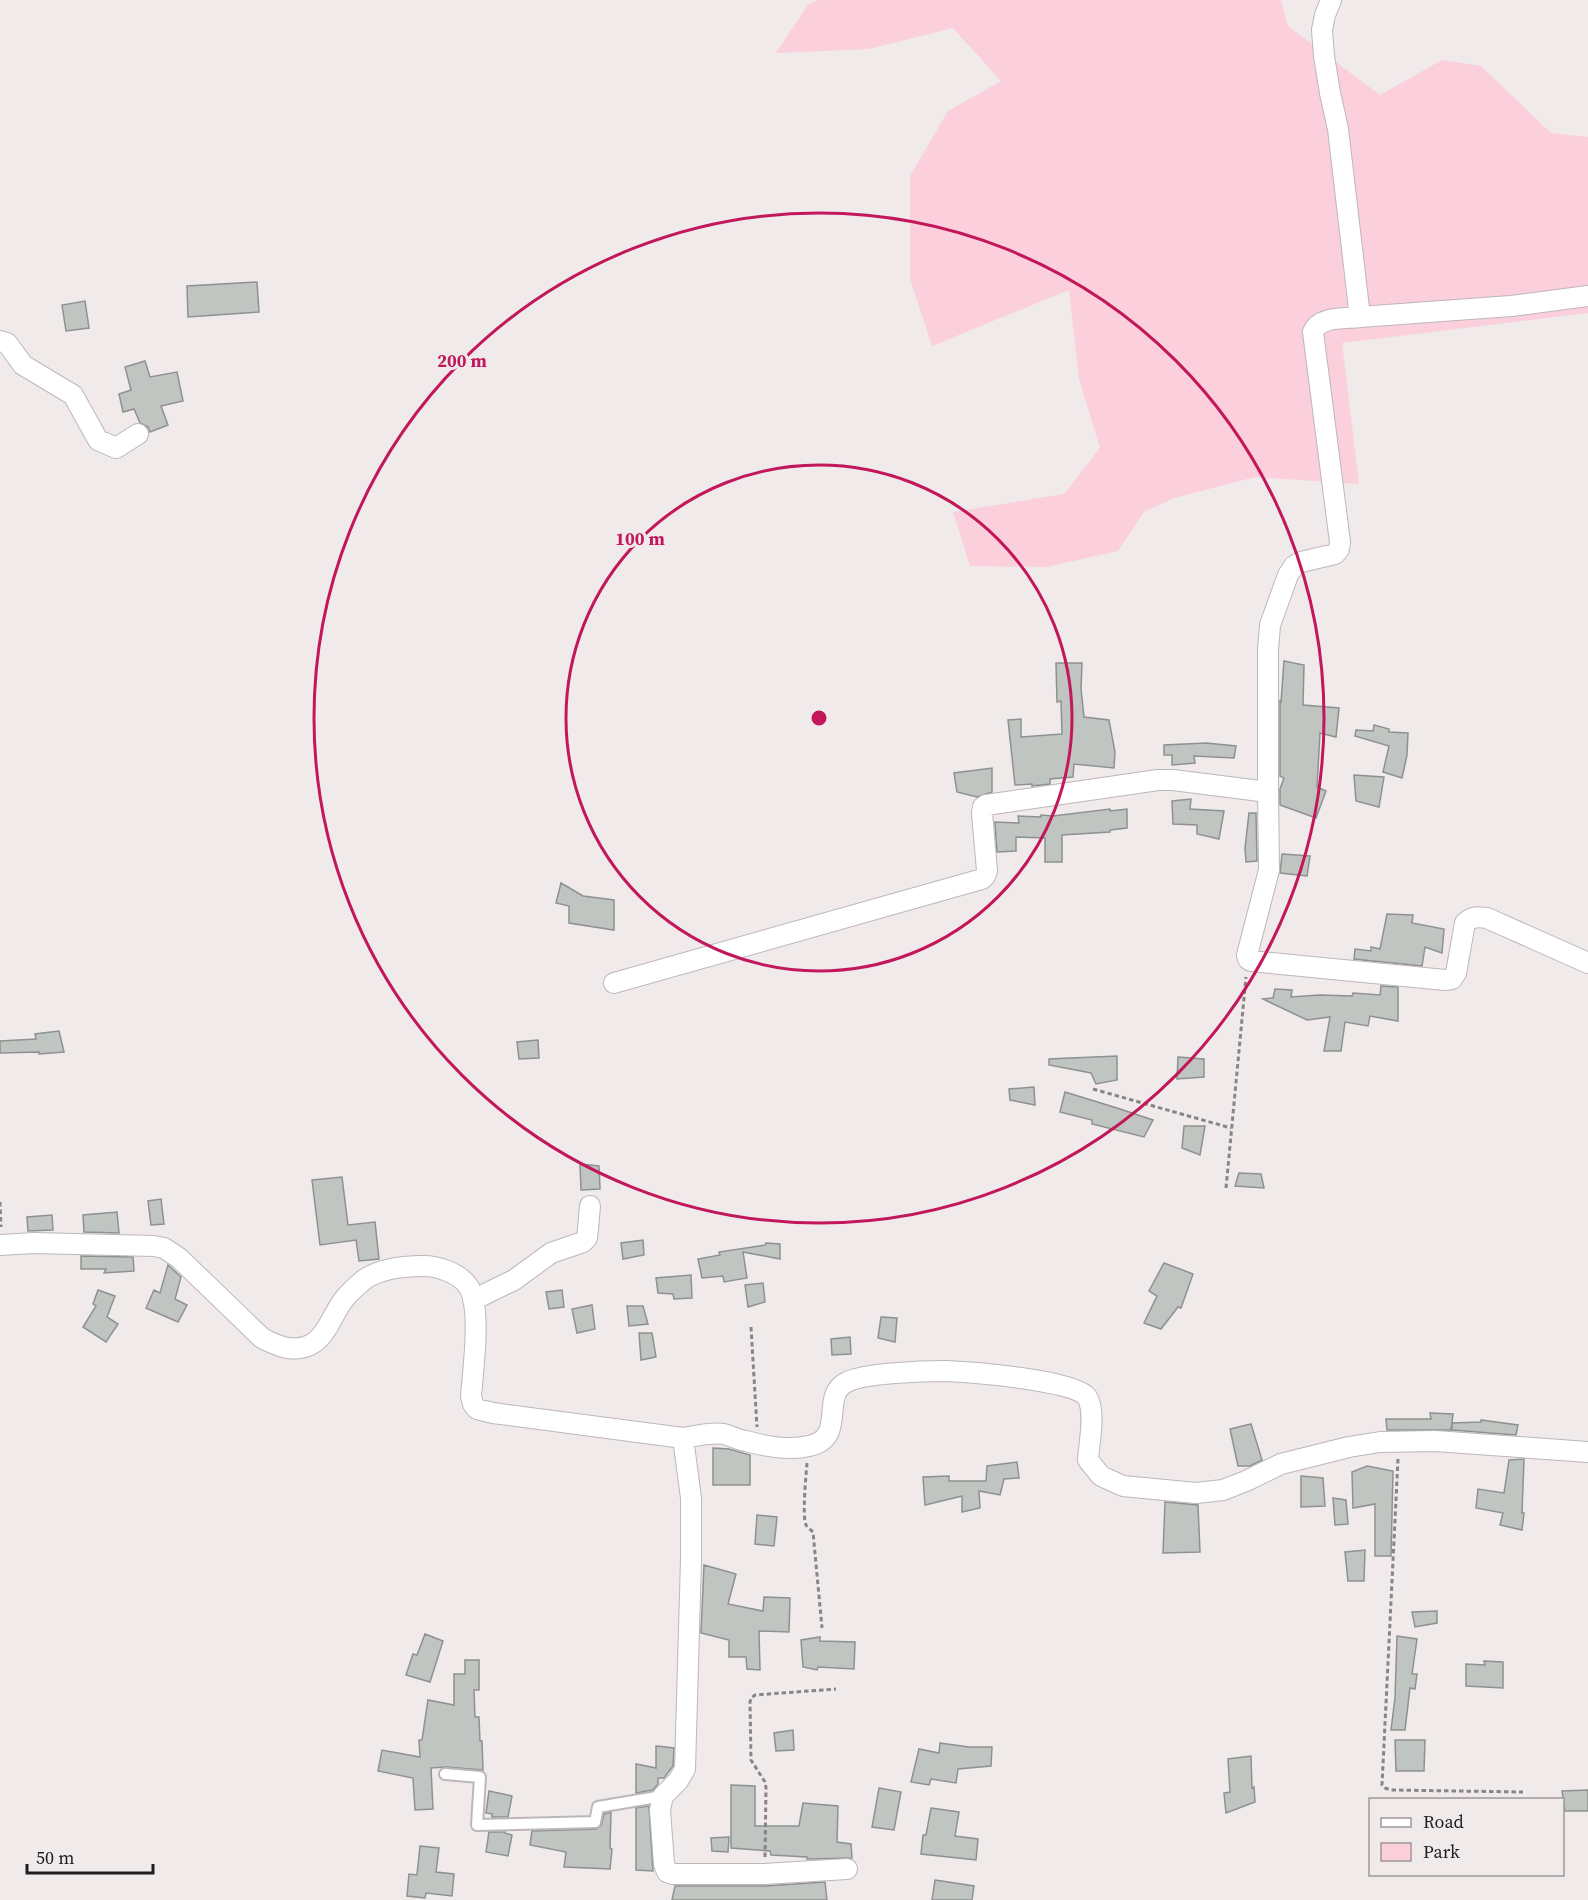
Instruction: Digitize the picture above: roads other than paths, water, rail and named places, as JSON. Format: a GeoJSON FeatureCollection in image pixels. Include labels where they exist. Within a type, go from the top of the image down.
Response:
{"type":"FeatureCollection","features":[{"type":"Feature","properties":{"kind":"street"},"geometry":{"type":"LineString","coordinates":[[1331,0],[1322,30],[1324,56],[1329,93],[1338,129],[1360,317]]}},
{"type":"Feature","properties":{"kind":"street"},"geometry":{"type":"LineString","coordinates":[[1588,296],[1511,306],[1360,317],[1322,322],[1315,327],[1313,332],[1340,542],[1335,555],[1301,562],[1294,566],[1288,575],[1270,625],[1268,650],[1269,870],[1248,959],[1256,963],[1445,980],[1456,974],[1465,923],[1470,918],[1478,917],[1487,918],[1588,963]]}},
{"type":"Feature","properties":{"kind":"street"},"geometry":{"type":"LineString","coordinates":[[0,341],[7,343],[23,365],[73,395],[98,440],[116,448],[138,434]]}},
{"type":"Feature","properties":{"kind":"street"},"geometry":{"type":"LineString","coordinates":[[614,983],[982,879],[987,871],[982,813],[986,805],[1158,780],[1268,792]]}},
{"type":"Feature","properties":{"kind":"street"},"geometry":{"type":"LineString","coordinates":[[473,1300],[514,1280],[551,1253],[584,1242],[587,1238],[590,1206]]}},
{"type":"Feature","properties":{"kind":"street"},"geometry":{"type":"LineString","coordinates":[[1,1245],[34,1243],[164,1248],[179,1258],[262,1338],[285,1348],[309,1346],[318,1340],[345,1298],[366,1279],[386,1270],[404,1266],[429,1266],[450,1272],[468,1286],[473,1300],[476,1314],[471,1396],[472,1404],[477,1410],[683,1438],[722,1434],[758,1444],[782,1447],[808,1446],[819,1443],[827,1436],[831,1426],[834,1396],[845,1382],[869,1377],[946,1371],[1002,1376],[1074,1388],[1086,1396],[1091,1406],[1088,1460],[1101,1476],[1123,1486],[1196,1492],[1223,1490],[1281,1464],[1349,1447],[1380,1442],[1435,1441],[1588,1452]]}},
{"type":"Feature","properties":{"kind":"street"},"geometry":{"type":"LineString","coordinates":[[683,1438],[691,1498],[692,1559],[685,1769],[678,1781],[663,1796],[660,1810],[664,1864],[667,1872],[673,1874],[764,1874],[847,1869]]}},
{"type":"Feature","properties":{"kind":"lane"},"geometry":{"type":"LineString","coordinates":[[445,1774],[480,1777],[477,1825],[595,1822],[598,1808],[663,1796]]}}]}
